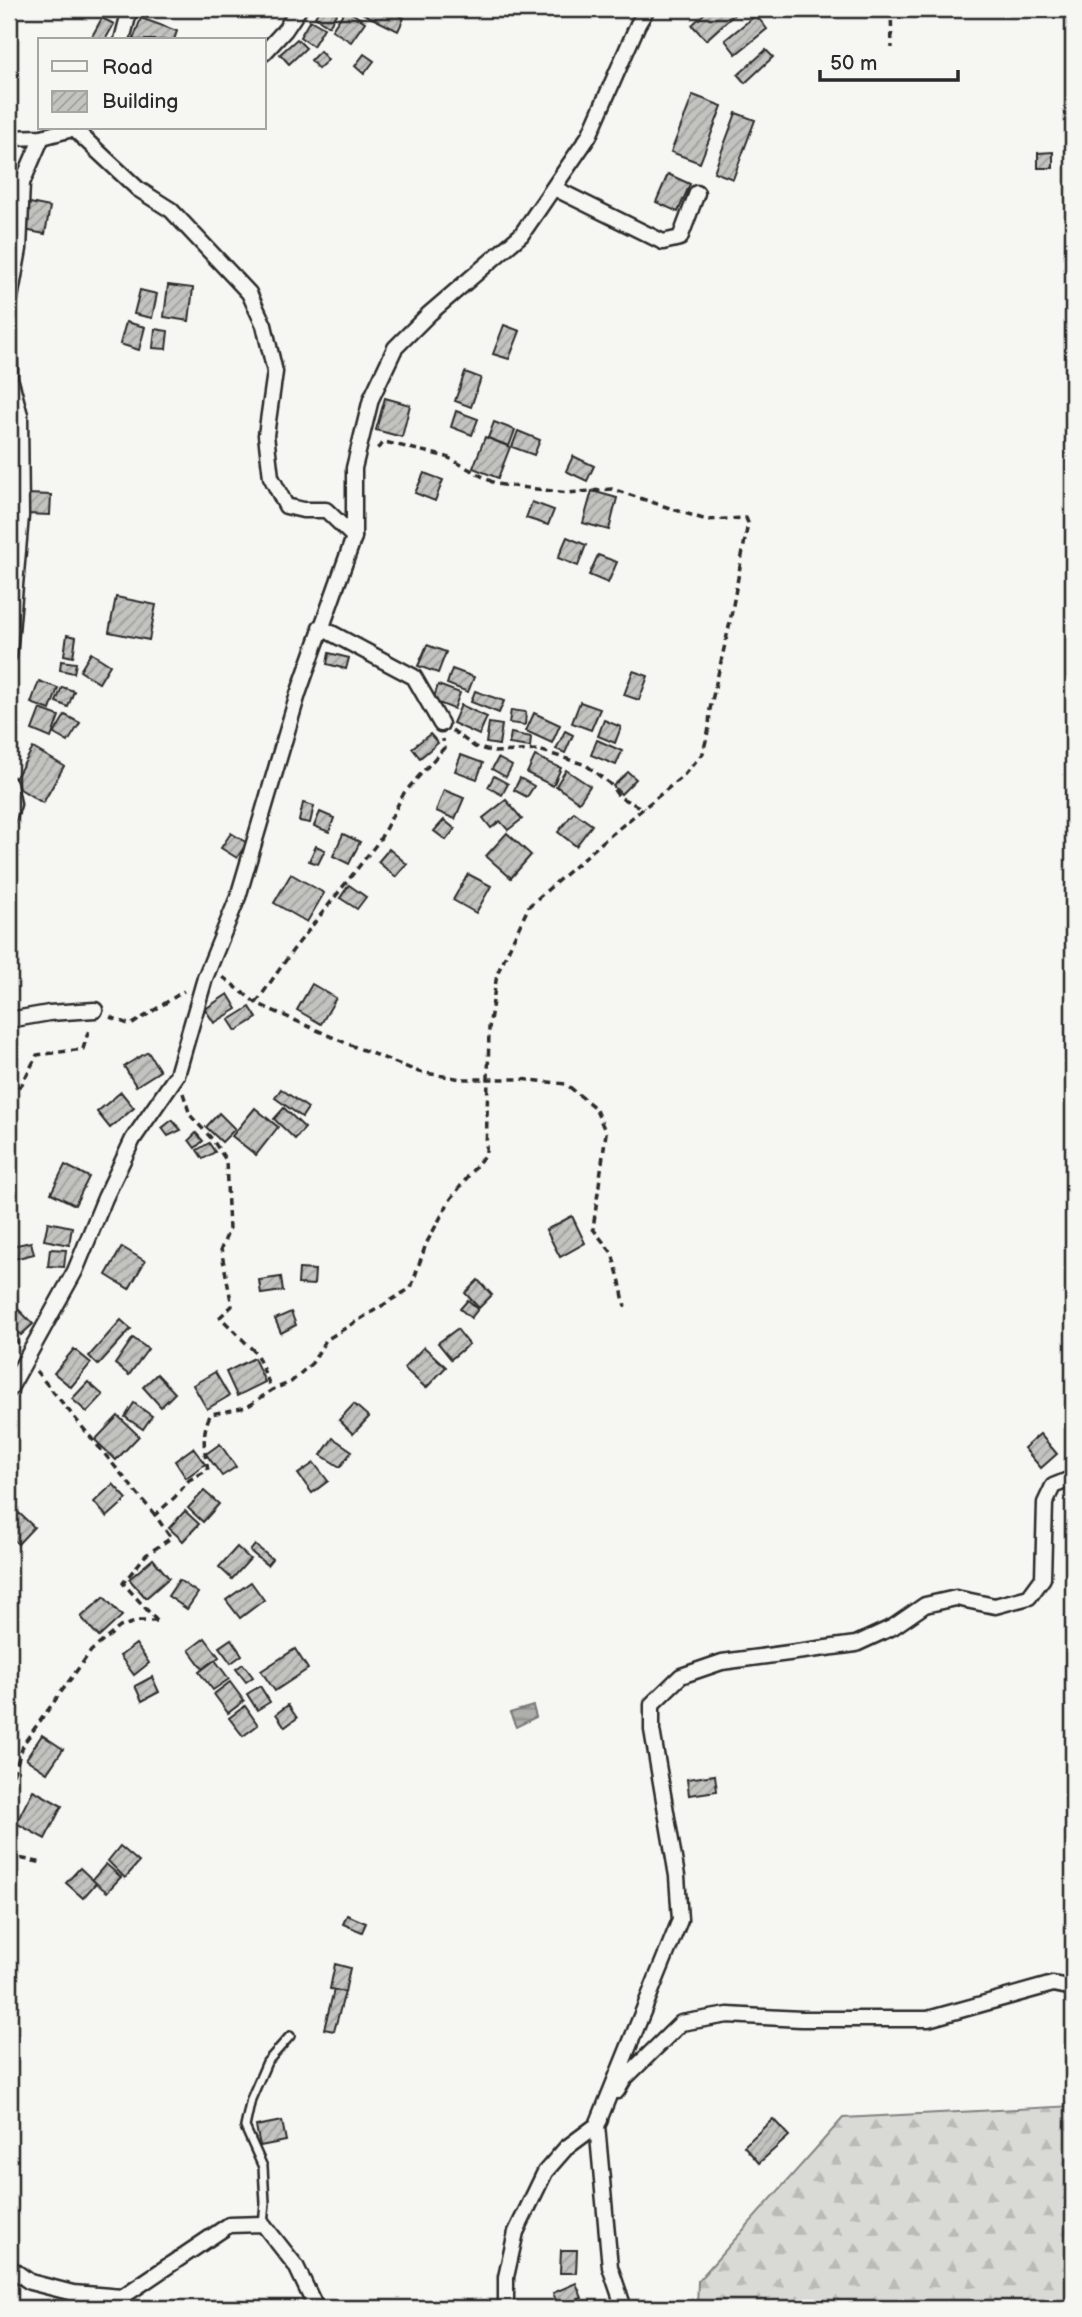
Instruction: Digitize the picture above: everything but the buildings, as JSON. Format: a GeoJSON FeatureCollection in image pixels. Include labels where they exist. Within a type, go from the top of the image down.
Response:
{"type":"FeatureCollection","features":[{"type":"Feature","properties":{"kind":"street"},"geometry":{"type":"LineString","coordinates":[[123,38],[130,9]]}},
{"type":"Feature","properties":{"kind":"street"},"geometry":{"type":"LineString","coordinates":[[266,51],[299,9]]}},
{"type":"Feature","properties":{"kind":"street"},"geometry":{"type":"LineString","coordinates":[[9,1390],[75,1271],[133,1139],[177,1075],[205,978],[238,897],[320,627],[354,537],[354,468],[371,399],[395,348],[429,314],[521,235],[589,136],[647,9]]}},
{"type":"Feature","properties":{"kind":"street"},"geometry":{"type":"LineString","coordinates":[[9,138],[42,137],[71,130]]}},
{"type":"Feature","properties":{"kind":"street"},"geometry":{"type":"LineString","coordinates":[[76,130],[138,189],[171,210],[249,293],[264,325],[275,372],[266,435],[271,477],[286,506],[303,510],[326,510],[354,537]]}},
{"type":"Feature","properties":{"kind":"street"},"geometry":{"type":"LineString","coordinates":[[9,304],[19,249],[22,183],[42,137]]}},
{"type":"Feature","properties":{"kind":"street"},"geometry":{"type":"LineString","coordinates":[[554,188],[663,242],[680,238],[697,193]]}},
{"type":"Feature","properties":{"kind":"street"},"geometry":{"type":"LineString","coordinates":[[9,332],[10,378],[20,415],[21,516],[9,655]]}},
{"type":"Feature","properties":{"kind":"street"},"geometry":{"type":"LineString","coordinates":[[320,627],[414,677],[441,724]]}},
{"type":"Feature","properties":{"kind":"street"},"geometry":{"type":"LineString","coordinates":[[9,784],[13,804],[9,816]]}},
{"type":"Feature","properties":{"kind":"street"},"geometry":{"type":"LineString","coordinates":[[9,1020],[50,1013],[95,1010]]}},
{"type":"Feature","properties":{"kind":"street"},"geometry":{"type":"LineString","coordinates":[[624,2308],[610,2267],[597,2126],[680,1920],[677,1875],[652,1730],[652,1704],[681,1676],[722,1662],[856,1644],[893,1627],[925,1605],[946,1600],[956,1598],[995,1606],[1029,1597],[1043,1578],[1045,1503],[1053,1486],[1073,1478]]}},
{"type":"Feature","properties":{"kind":"street"},"geometry":{"type":"LineString","coordinates":[[506,2308],[506,2277],[516,2232],[545,2172],[566,2147],[597,2126],[624,2079],[681,2023],[728,2015],[801,2019],[928,2019],[1053,1984],[1073,1988]]}},
{"type":"Feature","properties":{"kind":"street"},"geometry":{"type":"LineString","coordinates":[[9,2267],[30,2282],[73,2293],[122,2297],[229,2225],[263,2224],[296,2266],[316,2308]]}},
{"type":"Feature","properties":{"kind":"lane"},"geometry":{"type":"LineString","coordinates":[[263,2224],[263,2167],[245,2127],[250,2099],[267,2062],[290,2036]]}},
{"type":"Feature","properties":{"kind":"path"},"geometry":{"type":"LineString","coordinates":[[891,9],[892,48]]}},
{"type":"Feature","properties":{"kind":"path"},"geometry":{"type":"LineString","coordinates":[[155,1515],[189,1480],[208,1470],[203,1449],[206,1422],[211,1414],[247,1407],[272,1390],[291,1382],[312,1363],[326,1340],[411,1288],[426,1244],[450,1199],[486,1153],[489,1028],[497,974],[529,906],[683,776],[703,752],[740,575],[748,523],[746,517],[706,520],[612,489],[568,493],[496,484],[447,457],[385,442],[354,468]]}},
{"type":"Feature","properties":{"kind":"path"},"geometry":{"type":"LineString","coordinates":[[441,724],[475,747],[494,752],[539,750],[586,765],[610,784],[620,797],[644,809]]}},
{"type":"Feature","properties":{"kind":"path"},"geometry":{"type":"LineString","coordinates":[[256,1003],[293,950],[379,841],[404,793],[444,748],[441,724]]}},
{"type":"Feature","properties":{"kind":"path"},"geometry":{"type":"LineString","coordinates":[[9,1095],[22,1084],[37,1055],[83,1049],[95,1010],[131,1026],[205,978],[222,976],[256,1003],[419,1072],[462,1079],[521,1079],[566,1084],[595,1108],[606,1133],[593,1229],[612,1253],[625,1307]]}},
{"type":"Feature","properties":{"kind":"path"},"geometry":{"type":"LineString","coordinates":[[177,1075],[190,1115],[212,1139],[226,1160],[229,1230],[221,1249],[232,1307],[220,1317],[256,1353],[272,1390]]}},
{"type":"Feature","properties":{"kind":"path"},"geometry":{"type":"LineString","coordinates":[[9,1786],[24,1743],[91,1651],[120,1628],[138,1621],[157,1621],[123,1583],[146,1555],[171,1538],[26,1357]]}},
{"type":"Feature","properties":{"kind":"path"},"geometry":{"type":"LineString","coordinates":[[9,1856],[43,1864]]}},
{"type":"Feature","properties":{"kind":"green space"},"geometry":{"type":"Polygon","coordinates":[[[1073,2106],[1073,2308],[697,2308],[698,2281],[843,2118],[1073,2106]]]}},
{"type":"Feature","properties":{"kind":"shaded area"},"geometry":{"type":"Polygon","coordinates":[[[533,1706],[536,1717],[516,1727],[510,1713],[533,1706]]]}}]}
